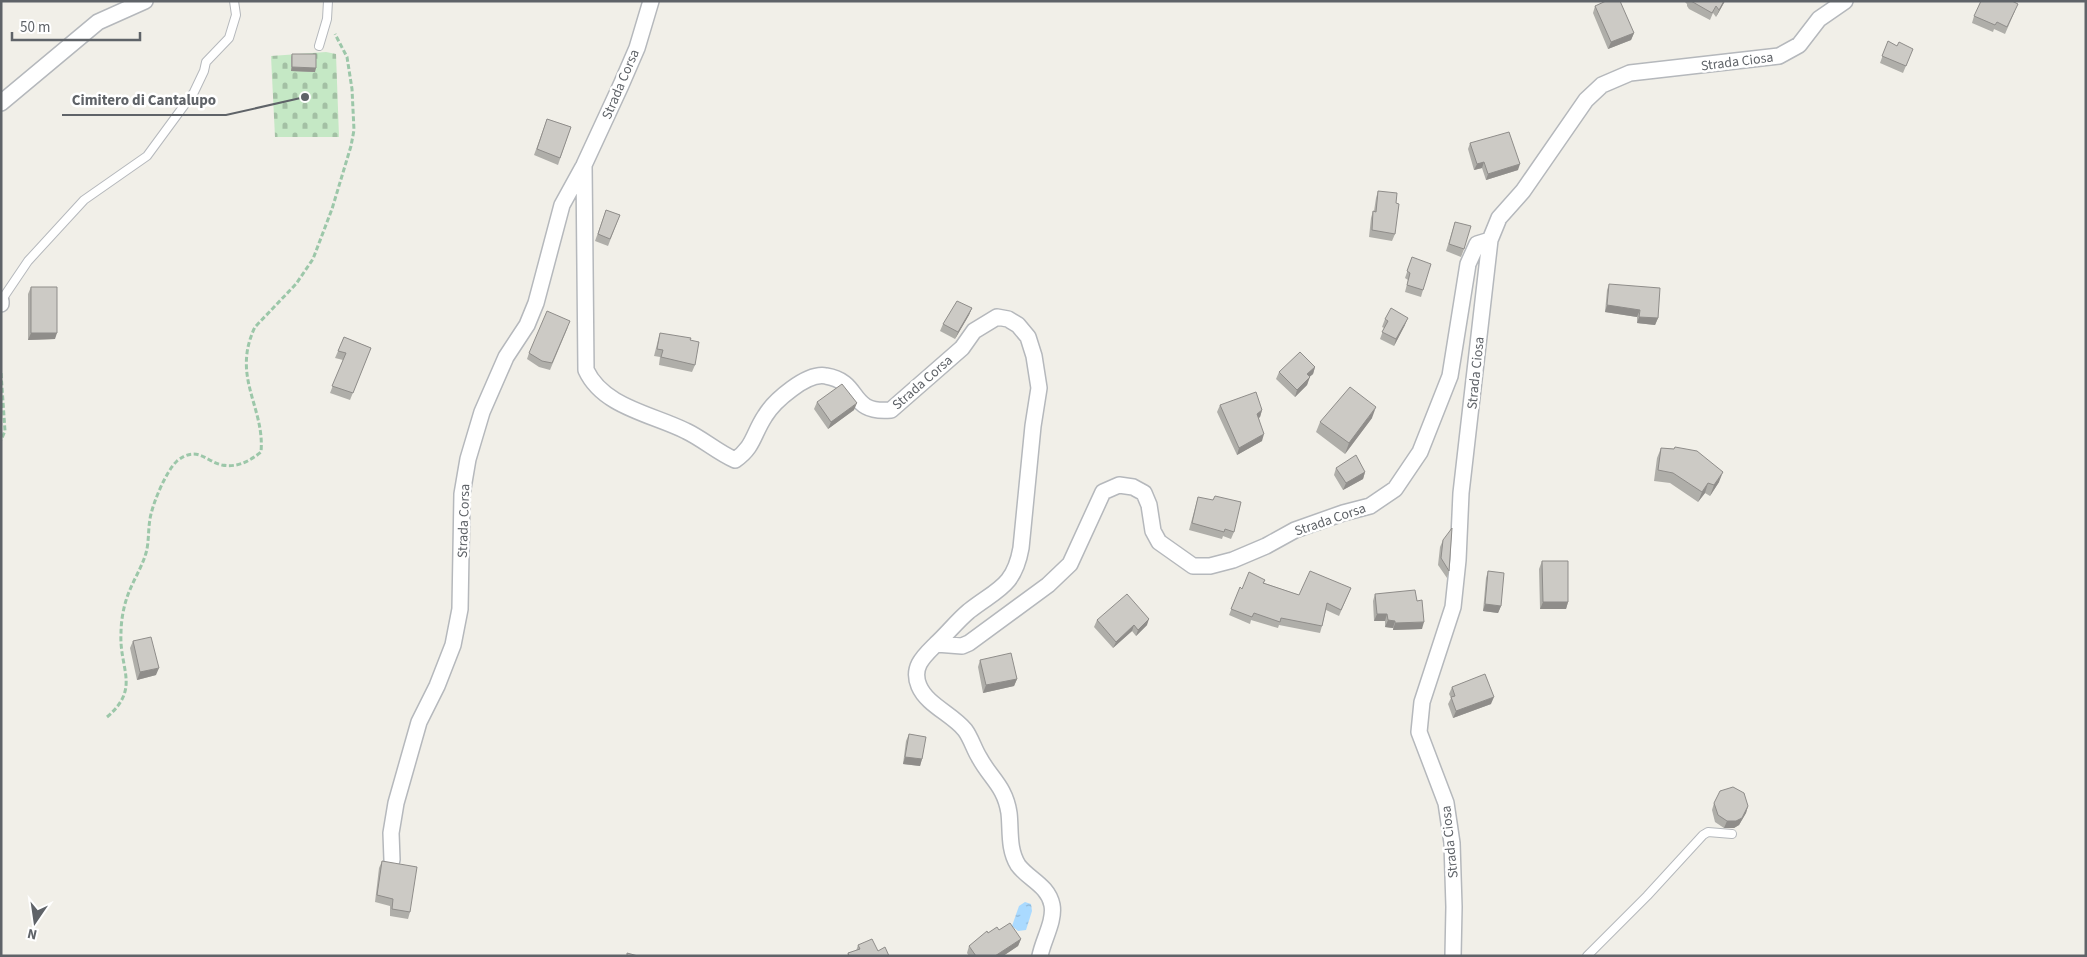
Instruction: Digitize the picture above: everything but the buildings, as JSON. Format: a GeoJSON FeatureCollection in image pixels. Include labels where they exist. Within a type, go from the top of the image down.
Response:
{"type":"FeatureCollection","features":[{"type":"Feature","properties":{"kind":"street"},"geometry":{"type":"LineString","coordinates":[[1,103],[98,22],[145,1]]}},
{"type":"Feature","properties":{"kind":"street","name":"Strada Corsa"},"geometry":{"type":"LineString","coordinates":[[392,860],[391,832],[396,803],[419,722],[437,686],[453,645],[460,609],[462,494],[468,459],[482,412],[502,366],[527,325],[536,303],[562,205],[584,165],[637,48],[651,1]]}},
{"type":"Feature","properties":{"kind":"street","name":"Strada Ciosa"},"geometry":{"type":"LineString","coordinates":[[1453,956],[1452,843],[1446,803],[1419,732],[1422,702],[1453,607],[1458,560],[1461,493],[1490,240],[1499,218],[1523,191],[1586,100],[1602,85],[1630,73],[1779,56],[1799,44],[1819,19],[1845,1]]}},
{"type":"Feature","properties":{"kind":"street","name":"Strada Corsa"},"geometry":{"type":"LineString","coordinates":[[584,165],[586,370],[592,382],[613,399],[687,431],[735,460],[747,452],[765,415],[782,397],[805,381],[821,375],[839,378],[849,387],[865,408],[878,412],[891,410],[962,348],[974,330],[997,317],[1008,319],[1018,325],[1028,337],[1034,356],[1039,388],[1033,426],[1022,548],[1018,566],[1011,578],[1001,588],[967,612],[920,660],[916,673],[919,686],[926,697],[966,732],[980,759],[1001,787],[1009,813],[1010,839],[1018,864],[1038,882],[1052,904],[1052,918],[1040,956]]}},
{"type":"Feature","properties":{"kind":"street","name":"Strada Corsa"},"geometry":{"type":"LineString","coordinates":[[936,644],[962,646],[968,643],[1048,584],[1070,564],[1103,492],[1119,484],[1133,486],[1144,493],[1149,505],[1153,531],[1159,542],[1193,566],[1210,566],[1233,560],[1266,546],[1295,530],[1343,513],[1370,506],[1394,489],[1420,452],[1450,376],[1468,264],[1477,244],[1490,240]]}},
{"type":"Feature","properties":{"kind":"lane"},"geometry":{"type":"LineString","coordinates":[[1,302],[28,261],[84,200],[148,156],[194,92],[206,62],[229,38],[236,15],[234,1]]}},
{"type":"Feature","properties":{"kind":"lane"},"geometry":{"type":"LineString","coordinates":[[319,46],[327,19],[328,1]]}},
{"type":"Feature","properties":{"kind":"lane"},"geometry":{"type":"LineString","coordinates":[[1587,956],[1703,835],[1708,832],[1732,834]]}},
{"type":"Feature","properties":{"kind":"path"},"geometry":{"type":"LineString","coordinates":[[106,717],[117,708],[124,697],[127,684],[121,634],[125,607],[128,594],[146,553],[150,516],[169,473],[176,462],[188,454],[202,455],[222,465],[237,465],[250,461],[261,452],[262,440],[246,373],[246,360],[252,334],[255,327],[296,284],[312,259],[332,209],[354,130],[352,89],[347,58],[327,19]]}},
{"type":"Feature","properties":{"kind":"path"},"geometry":{"type":"LineString","coordinates":[[1,373],[5,431],[1,440]]}},
{"type":"Feature","properties":{"kind":"green space"},"geometry":{"type":"Polygon","coordinates":[[[326,52],[336,54],[339,137],[275,137],[271,56],[326,52]]]}},
{"type":"Feature","properties":{"kind":"water"},"geometry":{"type":"Polygon","coordinates":[[[1025,902],[1031,904],[1032,911],[1026,930],[1018,931],[1012,926],[1019,906],[1025,902]]]}},
{"type":"Feature","properties":{"kind":"place","name":"Cimitero di Cantalupo"},"geometry":{"type":"Point","coordinates":[305,97]}}]}
